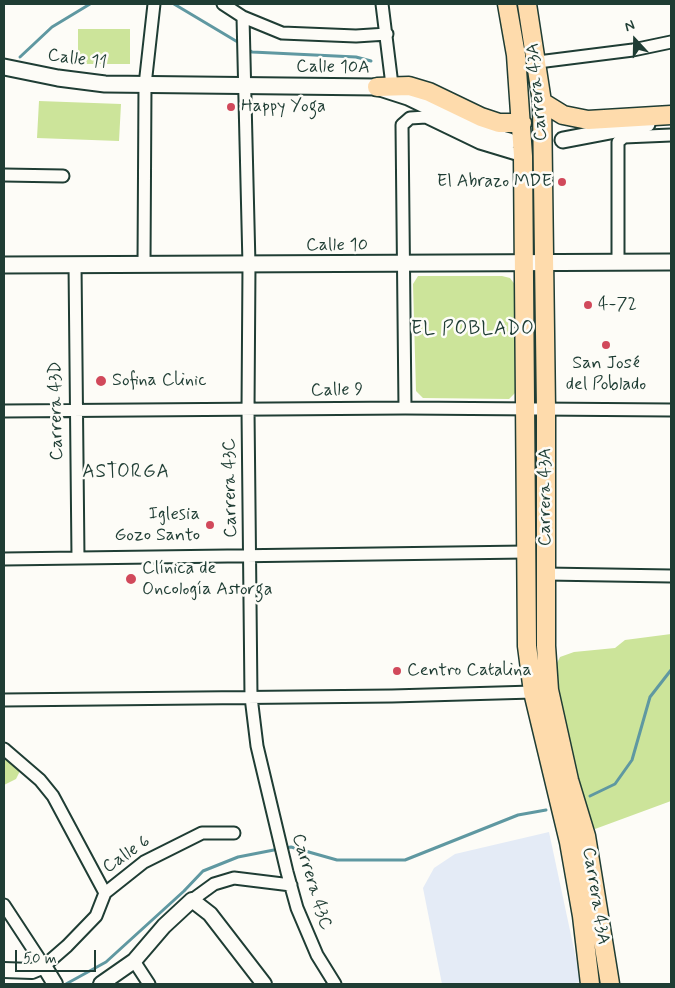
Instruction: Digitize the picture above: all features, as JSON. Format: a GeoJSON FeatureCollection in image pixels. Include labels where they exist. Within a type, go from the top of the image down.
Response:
{"type":"FeatureCollection","features":[{"type":"Feature","properties":{"kind":"main road","name":"Carrera 43A"},"geometry":{"type":"LineString","coordinates":[[507,4],[516,55],[522,123],[527,646],[532,692],[569,842],[582,916],[590,984]]}},
{"type":"Feature","properties":{"kind":"main road","name":"Carrera 43A"},"geometry":{"type":"LineString","coordinates":[[527,4],[538,62],[542,102],[548,690],[569,780],[586,836],[610,984]]}},
{"type":"Feature","properties":{"kind":"main road","name":"Calle 11"},"geometry":{"type":"LineString","coordinates":[[4,67],[80,82],[145,85]]}},
{"type":"Feature","properties":{"kind":"main road","name":"Calle 10A"},"geometry":{"type":"LineString","coordinates":[[145,85],[385,86],[487,135],[509,141]]}},
{"type":"Feature","properties":{"kind":"main road"},"geometry":{"type":"LineString","coordinates":[[385,86],[409,86],[429,92],[465,110],[499,123],[522,123]]}},
{"type":"Feature","properties":{"kind":"main road"},"geometry":{"type":"LineString","coordinates":[[542,102],[563,115],[588,120],[671,115]]}},
{"type":"Feature","properties":{"kind":"main road"},"geometry":{"type":"LineString","coordinates":[[563,140],[614,128],[671,123]]}},
{"type":"Feature","properties":{"kind":"main road","name":"Calle 10"},"geometry":{"type":"LineString","coordinates":[[4,265],[671,262]]}},
{"type":"Feature","properties":{"kind":"street"},"geometry":{"type":"LineString","coordinates":[[223,4],[243,17],[282,33],[305,36],[387,34]]}},
{"type":"Feature","properties":{"kind":"street"},"geometry":{"type":"LineString","coordinates":[[382,4],[387,34],[385,86]]}},
{"type":"Feature","properties":{"kind":"street"},"geometry":{"type":"LineString","coordinates":[[144,264],[145,85],[153,5]]}},
{"type":"Feature","properties":{"kind":"street","name":"Carrera 43C"},"geometry":{"type":"LineString","coordinates":[[243,17],[250,265],[248,410],[251,697],[257,746],[297,908],[317,955],[335,984]]}},
{"type":"Feature","properties":{"kind":"street"},"geometry":{"type":"LineString","coordinates":[[244,38],[265,26]]}},
{"type":"Feature","properties":{"kind":"street"},"geometry":{"type":"LineString","coordinates":[[538,62],[633,50],[671,42]]}},
{"type":"Feature","properties":{"kind":"street"},"geometry":{"type":"LineString","coordinates":[[405,408],[402,125],[410,118],[426,117],[480,143],[523,156]]}},
{"type":"Feature","properties":{"kind":"street"},"geometry":{"type":"LineString","coordinates":[[618,262],[618,142],[624,137],[671,135]]}},
{"type":"Feature","properties":{"kind":"street"},"geometry":{"type":"LineString","coordinates":[[4,175],[63,176]]}},
{"type":"Feature","properties":{"kind":"street","name":"Carrera 43D"},"geometry":{"type":"LineString","coordinates":[[75,264],[78,558]]}},
{"type":"Feature","properties":{"kind":"street","name":"Calle 9"},"geometry":{"type":"LineString","coordinates":[[4,412],[405,408],[671,410]]}},
{"type":"Feature","properties":{"kind":"street"},"geometry":{"type":"LineString","coordinates":[[4,559],[526,552]]}},
{"type":"Feature","properties":{"kind":"street"},"geometry":{"type":"LineString","coordinates":[[546,574],[671,576]]}},
{"type":"Feature","properties":{"kind":"street"},"geometry":{"type":"LineString","coordinates":[[4,700],[532,692]]}},
{"type":"Feature","properties":{"kind":"street"},"geometry":{"type":"LineString","coordinates":[[4,750],[40,780],[53,796],[105,892]]}},
{"type":"Feature","properties":{"kind":"street","name":"Calle 6"},"geometry":{"type":"LineString","coordinates":[[46,969],[96,916],[105,892],[144,862],[188,838],[202,833],[234,833]]}},
{"type":"Feature","properties":{"kind":"street"},"geometry":{"type":"LineString","coordinates":[[100,984],[134,961],[164,926],[192,900],[214,884],[234,878],[291,886]]}},
{"type":"Feature","properties":{"kind":"street"},"geometry":{"type":"LineString","coordinates":[[192,900],[210,914],[264,984]]}},
{"type":"Feature","properties":{"kind":"street"},"geometry":{"type":"LineString","coordinates":[[4,904],[55,984]]}},
{"type":"Feature","properties":{"kind":"street"},"geometry":{"type":"LineString","coordinates":[[134,961],[149,984]]}},
{"type":"Feature","properties":{"kind":"street"},"geometry":{"type":"LineString","coordinates":[[4,970],[32,971],[46,969]]}},
{"type":"Feature","properties":{"kind":"shaded area"},"geometry":{"type":"Polygon","coordinates":[[[549,832],[581,982],[568,984],[442,984],[423,888],[434,868],[455,854],[549,832]]]}},
{"type":"Feature","properties":{"kind":"green space"},"geometry":{"type":"Polygon","coordinates":[[[78,29],[130,29],[130,64],[78,64],[78,29]]]}},
{"type":"Feature","properties":{"kind":"green space"},"geometry":{"type":"Polygon","coordinates":[[[39,101],[121,104],[119,141],[37,138],[39,101]]]}},
{"type":"Feature","properties":{"kind":"green space"},"geometry":{"type":"Polygon","coordinates":[[[418,276],[502,276],[510,278],[516,286],[516,392],[509,399],[423,398],[416,391],[413,284],[418,276]]]}},
{"type":"Feature","properties":{"kind":"green space"},"geometry":{"type":"Polygon","coordinates":[[[671,634],[671,801],[595,829],[586,815],[558,702],[555,667],[560,657],[574,652],[615,648],[625,640],[671,634]]]}},
{"type":"Feature","properties":{"kind":"green space"},"geometry":{"type":"Polygon","coordinates":[[[4,756],[20,771],[16,779],[4,785],[4,756]]]}},
{"type":"Feature","properties":{"kind":"waterway"},"geometry":{"type":"LineString","coordinates":[[20,57],[52,27],[90,4]]}},
{"type":"Feature","properties":{"kind":"waterway"},"geometry":{"type":"LineString","coordinates":[[174,4],[241,44]]}},
{"type":"Feature","properties":{"kind":"waterway"},"geometry":{"type":"LineString","coordinates":[[246,48],[252,52],[356,57],[371,61]]}},
{"type":"Feature","properties":{"kind":"waterway"},"geometry":{"type":"LineString","coordinates":[[590,796],[615,784],[632,760],[650,697],[671,670]]}},
{"type":"Feature","properties":{"kind":"waterway"},"geometry":{"type":"LineString","coordinates":[[285,848],[291,847],[337,860],[405,860],[518,815],[546,810]]}},
{"type":"Feature","properties":{"kind":"waterway"},"geometry":{"type":"LineString","coordinates":[[66,984],[106,962],[184,891],[203,871],[238,857],[279,849]]}},
{"type":"Feature","properties":{"kind":"tunnel"},"geometry":{"type":"LineString","coordinates":[[512,141],[563,140]]}},
{"type":"Feature","properties":{"kind":"place","name":"Happy Yoga"},"geometry":{"type":"Point","coordinates":[231,107]}},
{"type":"Feature","properties":{"kind":"place","name":"El Abrazo MDE"},"geometry":{"type":"Point","coordinates":[562,182]}},
{"type":"Feature","properties":{"kind":"place","name":"4-72"},"geometry":{"type":"Point","coordinates":[588,305]}},
{"type":"Feature","properties":{"kind":"place","name":"San José del Poblado"},"geometry":{"type":"Point","coordinates":[606,345]}},
{"type":"Feature","properties":{"kind":"place","name":"Sofina Clinic"},"geometry":{"type":"Point","coordinates":[101,381]}},
{"type":"Feature","properties":{"kind":"place","name":"Iglesia Gozo Santo"},"geometry":{"type":"Point","coordinates":[210,525]}},
{"type":"Feature","properties":{"kind":"place","name":"Clínica de Oncología Astorga"},"geometry":{"type":"Point","coordinates":[131,579]}},
{"type":"Feature","properties":{"kind":"place","name":"Centro Catalina"},"geometry":{"type":"Point","coordinates":[397,671]}},
{"type":"Feature","properties":{"kind":"district","name":"EL POBLADO"},"geometry":{"type":"Point","coordinates":[473,330]}},
{"type":"Feature","properties":{"kind":"district","name":"ASTORGA"},"geometry":{"type":"Point","coordinates":[126,473]}}]}
